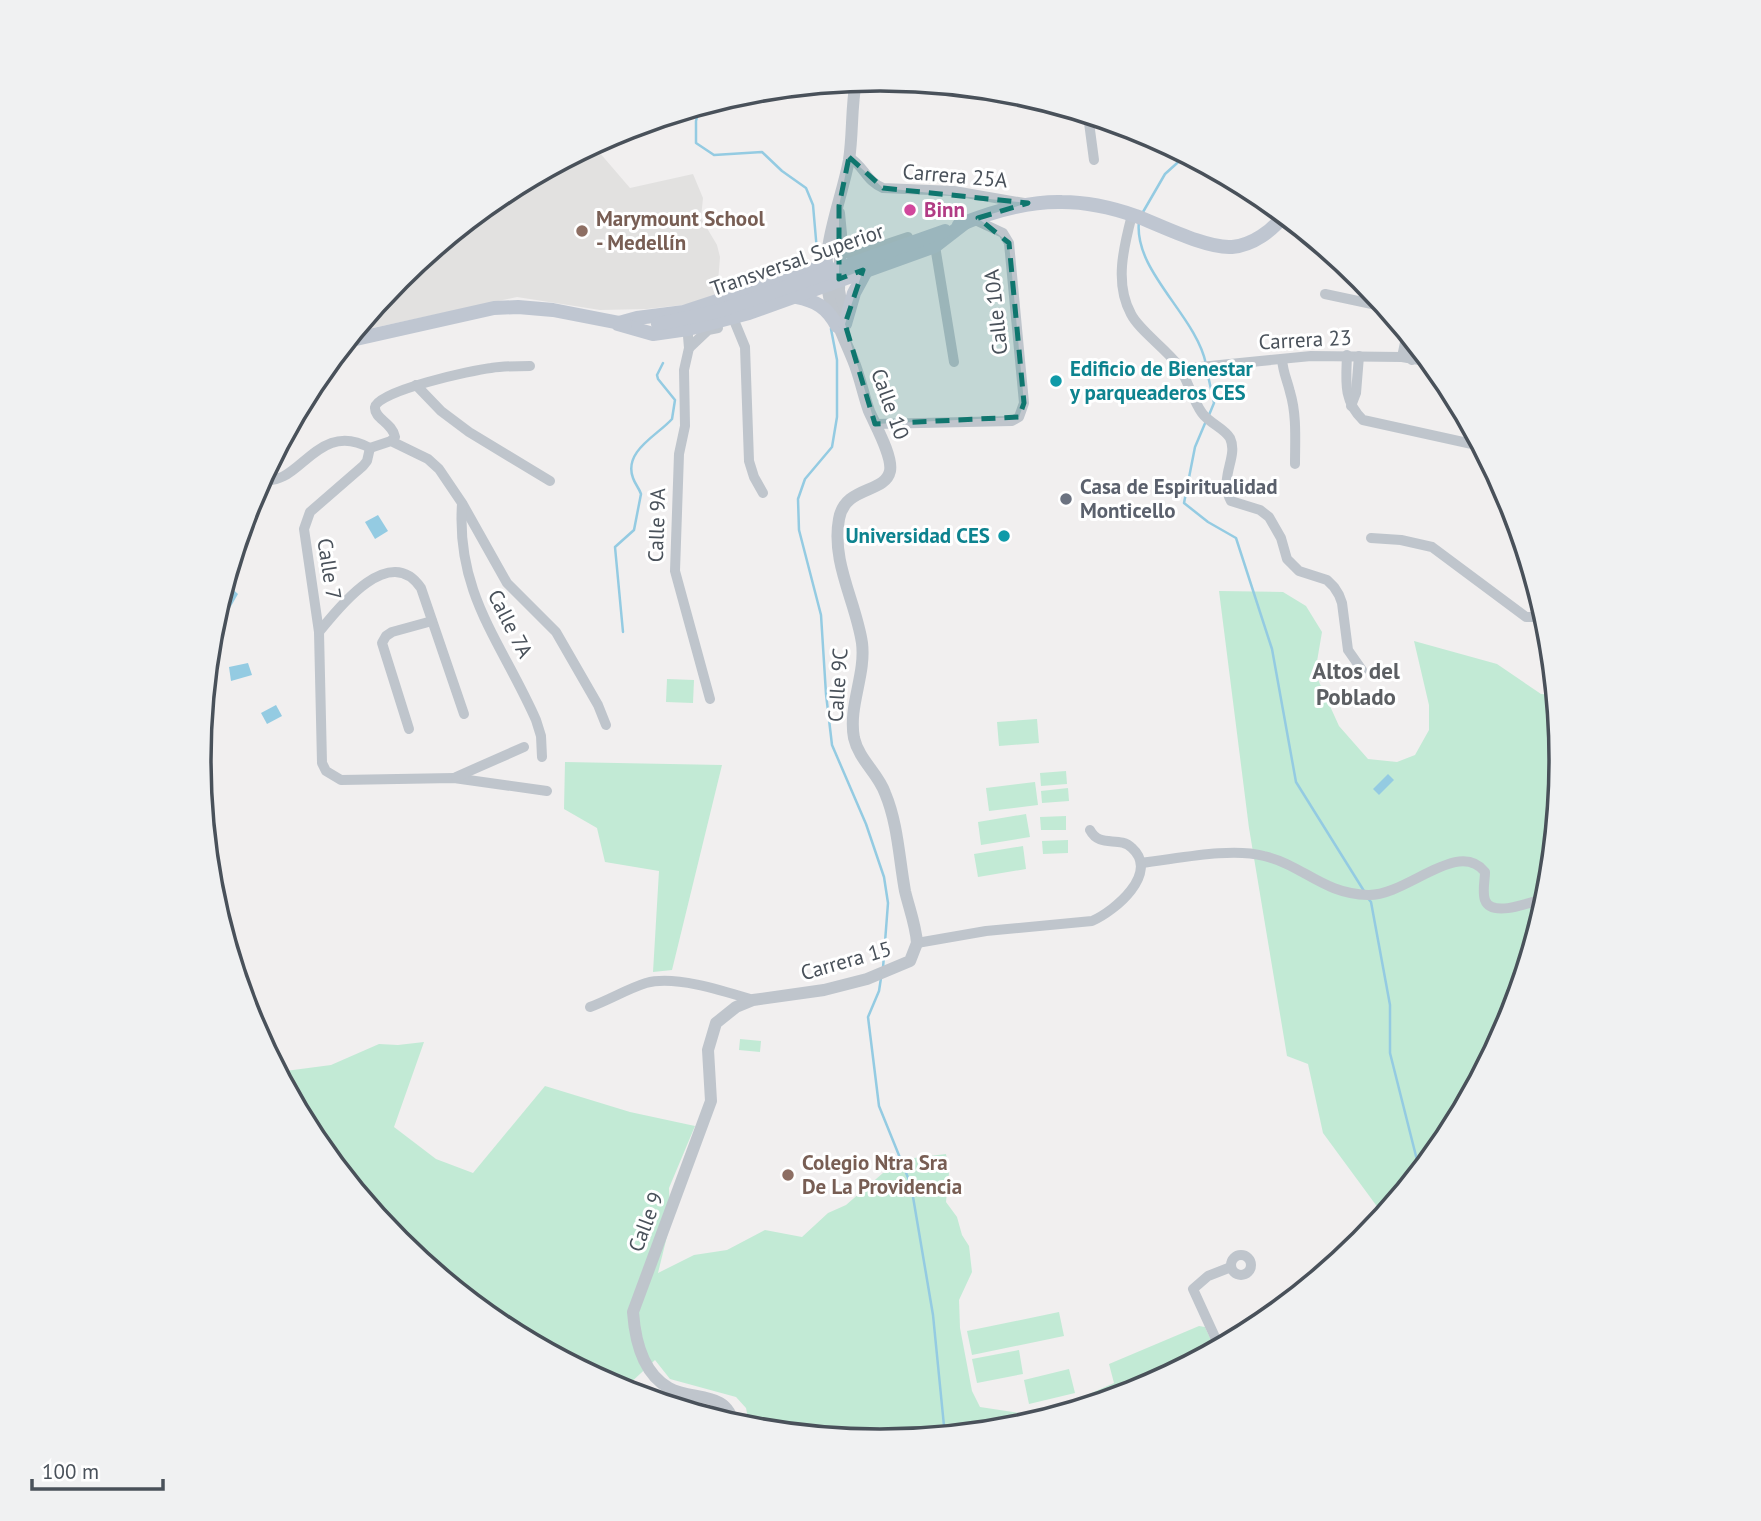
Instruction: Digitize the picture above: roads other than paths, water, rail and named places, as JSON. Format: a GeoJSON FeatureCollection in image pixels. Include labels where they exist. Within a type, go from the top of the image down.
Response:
{"type":"FeatureCollection","features":[{"type":"Feature","properties":{"kind":"main road","name":"Transversal Superior"},"geometry":{"type":"LineString","coordinates":[[362,338],[494,308],[553,310],[618,324],[658,324],[719,311],[943,229],[1028,203],[1063,202],[1096,206],[1138,217],[1196,240],[1229,248],[1245,245],[1263,236],[1278,222]]}},
{"type":"Feature","properties":{"kind":"main road"},"geometry":{"type":"LineString","coordinates":[[618,324],[653,334],[688,328],[734,311],[794,296],[916,252],[935,252],[969,221]]}},
{"type":"Feature","properties":{"kind":"main road"},"geometry":{"type":"LineString","coordinates":[[618,324],[637,318],[684,312],[734,311],[755,289],[827,265]]}},
{"type":"Feature","properties":{"kind":"main road"},"geometry":{"type":"LineString","coordinates":[[794,296],[816,302],[841,325],[867,269]]}},
{"type":"Feature","properties":{"kind":"street","name":"Calle 10"},"geometry":{"type":"LineString","coordinates":[[844,505],[851,496],[878,485],[887,478],[890,470],[889,460],[841,325],[827,265],[832,227],[849,157],[855,92]]}},
{"type":"Feature","properties":{"kind":"street"},"geometry":{"type":"LineString","coordinates":[[1089,125],[1094,160]]}},
{"type":"Feature","properties":{"kind":"street","name":"Carrera 25A"},"geometry":{"type":"LineString","coordinates":[[849,157],[857,162],[874,185],[883,188],[954,191],[1028,203]]}},
{"type":"Feature","properties":{"kind":"street","name":"Calle 10"},"geometry":{"type":"LineString","coordinates":[[833,282],[840,253],[839,206]]}},
{"type":"Feature","properties":{"kind":"street"},"geometry":{"type":"LineString","coordinates":[[1138,217],[1121,264],[1124,295],[1131,315],[1180,369],[1202,414],[1230,439],[1232,447],[1225,483],[1231,501],[1260,510],[1269,517],[1281,538],[1287,559],[1299,571],[1327,580],[1334,587],[1342,603],[1348,650],[1362,670]]}},
{"type":"Feature","properties":{"kind":"street","name":"Calle 10A"},"geometry":{"type":"LineString","coordinates":[[875,424],[1016,420],[1024,403],[1009,243],[1003,233],[969,221]]}},
{"type":"Feature","properties":{"kind":"street"},"geometry":{"type":"LineString","coordinates":[[840,253],[860,253],[943,229]]}},
{"type":"Feature","properties":{"kind":"street"},"geometry":{"type":"LineString","coordinates":[[935,252],[954,362]]}},
{"type":"Feature","properties":{"kind":"street"},"geometry":{"type":"LineString","coordinates":[[1325,294],[1369,303]]}},
{"type":"Feature","properties":{"kind":"street"},"geometry":{"type":"LineString","coordinates":[[689,348],[734,311],[745,346],[749,461],[763,493]]}},
{"type":"Feature","properties":{"kind":"street","name":"Calle 9A"},"geometry":{"type":"LineString","coordinates":[[684,312],[689,348],[684,370],[685,426],[679,454],[675,571],[710,699]]}},
{"type":"Feature","properties":{"kind":"street"},"geometry":{"type":"LineString","coordinates":[[1407,347],[1407,358]]}},
{"type":"Feature","properties":{"kind":"street"},"geometry":{"type":"LineString","coordinates":[[1407,358],[1410,351]]}},
{"type":"Feature","properties":{"kind":"street"},"geometry":{"type":"LineString","coordinates":[[1353,356],[1346,392],[1351,407],[1363,420],[1470,443]]}},
{"type":"Feature","properties":{"kind":"street","name":"Carrera 23"},"geometry":{"type":"LineString","coordinates":[[1180,369],[1282,359],[1353,356],[1417,360]]}},
{"type":"Feature","properties":{"kind":"street"},"geometry":{"type":"LineString","coordinates":[[1282,359],[1283,375],[1290,390],[1294,414],[1295,464]]}},
{"type":"Feature","properties":{"kind":"street"},"geometry":{"type":"LineString","coordinates":[[272,481],[279,480],[316,451],[335,441],[358,442],[370,448],[391,441],[395,437],[394,431],[378,417],[375,405],[388,394],[489,368],[530,366]]}},
{"type":"Feature","properties":{"kind":"street"},"geometry":{"type":"LineString","coordinates":[[416,385],[441,411],[469,432],[550,481]]}},
{"type":"Feature","properties":{"kind":"street"},"geometry":{"type":"LineString","coordinates":[[391,441],[428,459],[439,469],[463,503],[507,583],[556,632],[598,705],[606,725]]}},
{"type":"Feature","properties":{"kind":"street","name":"Calle 7"},"geometry":{"type":"LineString","coordinates":[[370,448],[363,466],[314,508],[306,519],[304,529],[319,632],[322,763],[326,771],[341,780],[454,778]]}},
{"type":"Feature","properties":{"kind":"street","name":"Calle 7A"},"geometry":{"type":"LineString","coordinates":[[463,503],[461,536],[471,588],[486,625],[536,720],[541,736],[542,757]]}},
{"type":"Feature","properties":{"kind":"street","name":"Calle 9C"},"geometry":{"type":"LineString","coordinates":[[844,505],[839,518],[838,540],[844,578],[859,627],[863,660],[853,724],[855,739],[863,760],[884,789],[893,813],[917,943]]}},
{"type":"Feature","properties":{"kind":"street"},"geometry":{"type":"LineString","coordinates":[[1371,538],[1401,540],[1432,547],[1526,617],[1534,617]]}},
{"type":"Feature","properties":{"kind":"street"},"geometry":{"type":"LineString","coordinates":[[319,632],[355,590],[380,576],[394,572],[405,573],[421,588],[464,714]]}},
{"type":"Feature","properties":{"kind":"street"},"geometry":{"type":"LineString","coordinates":[[409,729],[382,643],[392,632],[432,621]]}},
{"type":"Feature","properties":{"kind":"street"},"geometry":{"type":"LineString","coordinates":[[454,778],[524,747]]}},
{"type":"Feature","properties":{"kind":"street"},"geometry":{"type":"LineString","coordinates":[[454,778],[547,791]]}},
{"type":"Feature","properties":{"kind":"street"},"geometry":{"type":"LineString","coordinates":[[1090,830],[1099,840],[1108,843],[1125,842],[1133,848],[1141,863],[1241,852],[1265,856],[1338,891],[1371,895],[1396,890],[1449,862],[1465,859],[1476,862],[1485,872],[1485,901],[1491,908],[1508,908],[1535,901]]}},
{"type":"Feature","properties":{"kind":"street","name":"Carrera 15"},"geometry":{"type":"LineString","coordinates":[[590,1007],[647,983],[674,981],[752,1000],[824,990],[867,979],[910,961],[917,943],[986,931],[1093,920],[1104,916],[1138,883],[1141,863]]}},
{"type":"Feature","properties":{"kind":"street","name":"Calle 9"},"geometry":{"type":"LineString","coordinates":[[728,1412],[726,1406],[719,1401],[666,1387],[651,1372],[634,1336],[633,1312],[711,1101],[708,1050],[716,1023],[736,1007],[752,1000]]}},
{"type":"Feature","properties":{"kind":"street"},"geometry":{"type":"LineString","coordinates":[[1216,1339],[1193,1289],[1208,1276],[1231,1267]]}},
{"type":"Feature","properties":{"kind":"water"},"geometry":{"type":"Polygon","coordinates":[[[378,515],[388,531],[375,539],[365,522],[378,515]]]}},
{"type":"Feature","properties":{"kind":"water"},"geometry":{"type":"Polygon","coordinates":[[[233,590],[238,594],[229,608],[233,590]]]}},
{"type":"Feature","properties":{"kind":"water"},"geometry":{"type":"Polygon","coordinates":[[[248,663],[252,675],[231,681],[229,667],[248,663]]]}},
{"type":"Feature","properties":{"kind":"water"},"geometry":{"type":"Polygon","coordinates":[[[276,705],[282,716],[267,724],[261,713],[276,705]]]}},
{"type":"Feature","properties":{"kind":"water"},"geometry":{"type":"Polygon","coordinates":[[[1388,774],[1394,780],[1379,795],[1373,789],[1388,774]]]}},
{"type":"Feature","properties":{"kind":"waterway"},"geometry":{"type":"LineString","coordinates":[[697,117],[696,143],[714,155],[762,152],[806,188],[813,205],[817,251]]}},
{"type":"Feature","properties":{"kind":"waterway"},"geometry":{"type":"LineString","coordinates":[[1143,212],[1165,174],[1179,161]]}},
{"type":"Feature","properties":{"kind":"waterway"},"geometry":{"type":"LineString","coordinates":[[1139,221],[1140,239],[1146,258],[1190,328],[1206,364]]}},
{"type":"Feature","properties":{"kind":"waterway"},"geometry":{"type":"LineString","coordinates":[[831,329],[837,360],[837,417],[832,447],[805,479],[798,499],[799,530],[821,615],[832,745],[866,824],[884,877],[888,903],[883,968]]}},
{"type":"Feature","properties":{"kind":"waterway"},"geometry":{"type":"LineString","coordinates":[[623,632],[615,547],[634,530],[641,494],[633,478],[633,460],[644,444],[672,419],[675,400],[657,375],[663,363]]}},
{"type":"Feature","properties":{"kind":"waterway"},"geometry":{"type":"LineString","coordinates":[[1207,371],[1214,403],[1209,415]]}},
{"type":"Feature","properties":{"kind":"waterway"},"geometry":{"type":"LineString","coordinates":[[1206,421],[1195,447],[1184,503],[1208,522],[1236,538],[1272,649],[1296,782],[1364,891]]}},
{"type":"Feature","properties":{"kind":"waterway"},"geometry":{"type":"LineString","coordinates":[[1367,897],[1371,902],[1390,1005],[1390,1053],[1417,1160]]}},
{"type":"Feature","properties":{"kind":"waterway"},"geometry":{"type":"LineString","coordinates":[[881,978],[879,991],[868,1017],[879,1106],[911,1185],[933,1315],[944,1427]]}},
{"type":"Feature","properties":{"kind":"place","name":"Binn"},"geometry":{"type":"Point","coordinates":[910,210]}},
{"type":"Feature","properties":{"kind":"place","name":"Marymount School - Medellín"},"geometry":{"type":"Point","coordinates":[582,231]}},
{"type":"Feature","properties":{"kind":"place","name":"Edificio de Bienestar y parqueaderos CES"},"geometry":{"type":"Point","coordinates":[1056,381]}},
{"type":"Feature","properties":{"kind":"place","name":"Casa de Espiritualidad Monticello"},"geometry":{"type":"Point","coordinates":[1066,499]}},
{"type":"Feature","properties":{"kind":"place","name":"Universidad CES"},"geometry":{"type":"Point","coordinates":[1004,536]}},
{"type":"Feature","properties":{"kind":"place","name":"Colegio Ntra Sra De La Providencia"},"geometry":{"type":"Point","coordinates":[788,1175]}},
{"type":"Feature","properties":{"kind":"district","name":"Altos del Poblado"},"geometry":{"type":"Point","coordinates":[1356,684]}}]}
